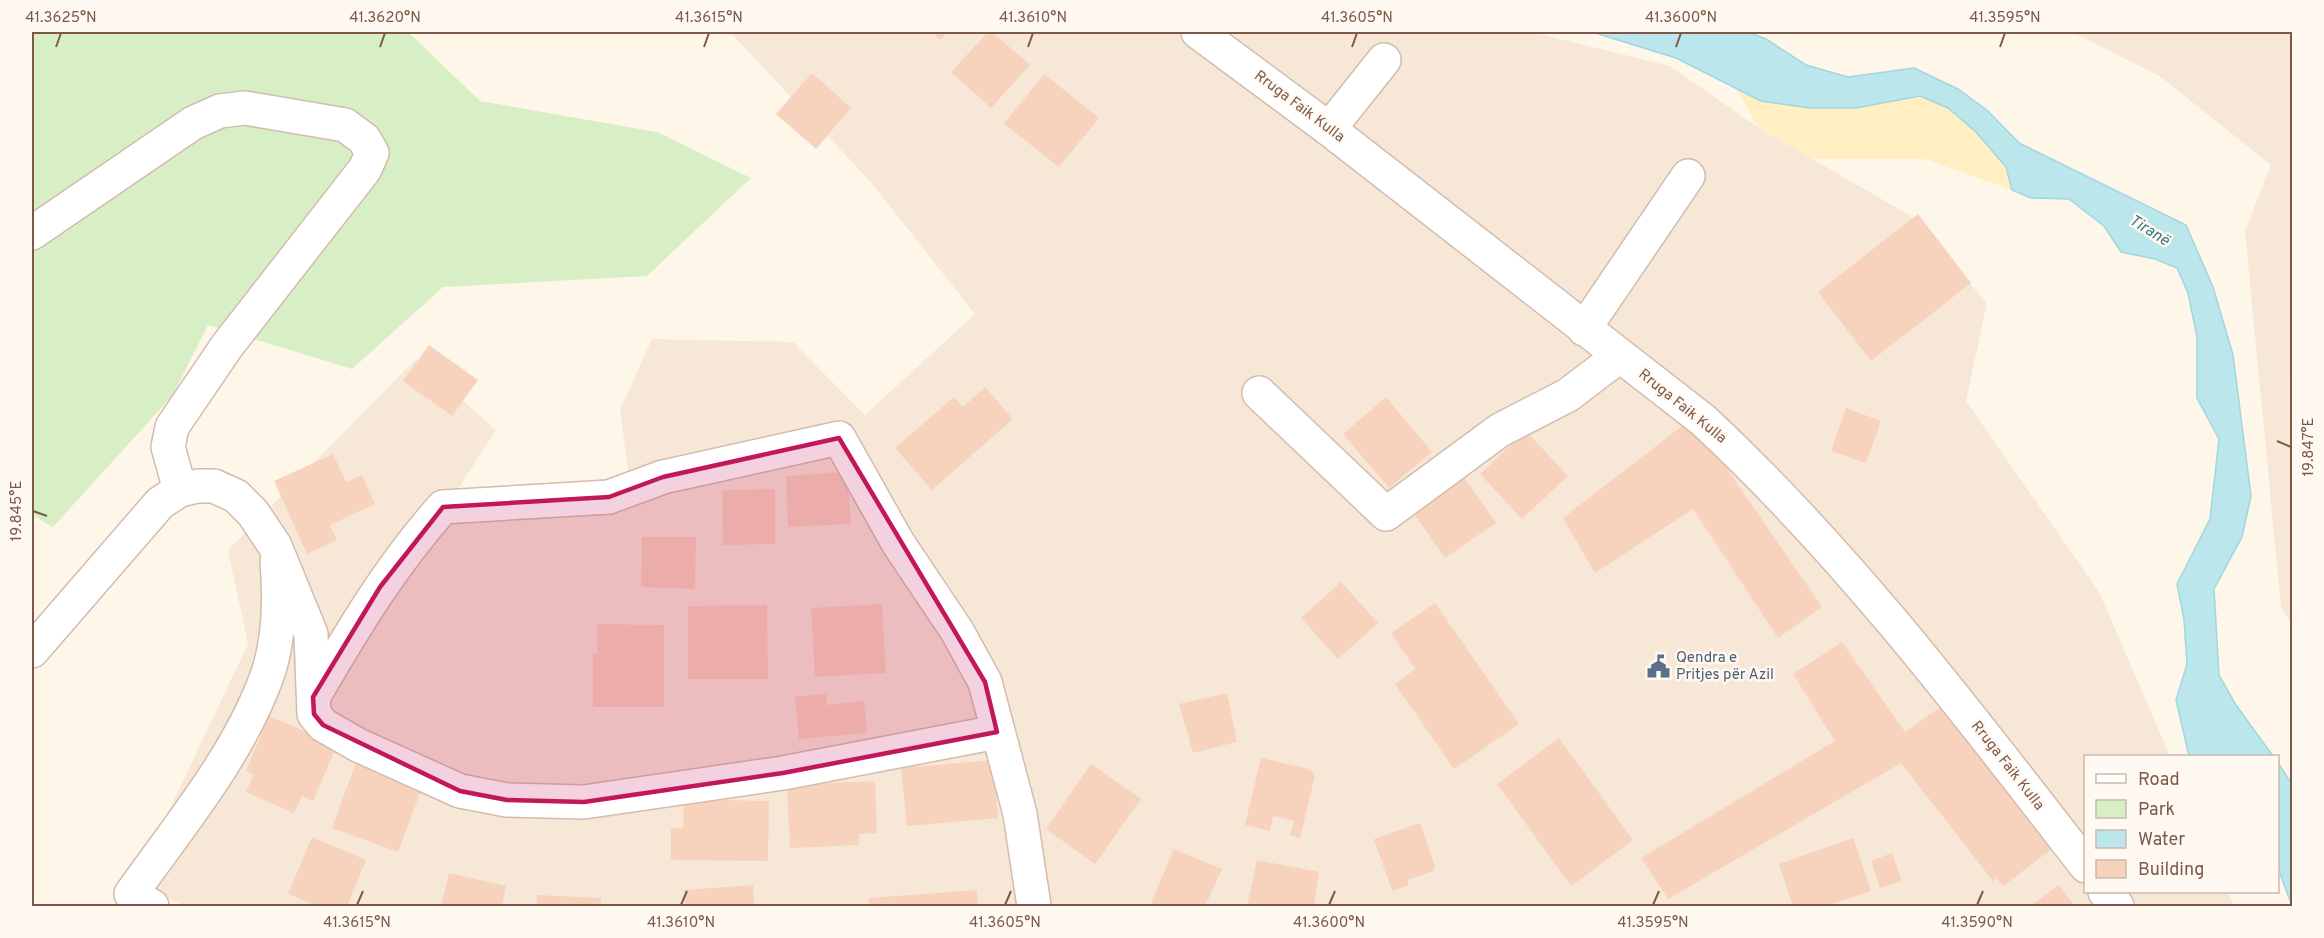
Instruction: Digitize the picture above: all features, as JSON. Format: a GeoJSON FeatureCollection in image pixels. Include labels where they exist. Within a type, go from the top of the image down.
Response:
{"type":"FeatureCollection","features":[{"type":"Feature","properties":{"kind":"street","name":"Rruga Faik Kulla"},"geometry":{"type":"LineString","coordinates":[[1198,32],[1329,129],[1618,357],[1703,420],[1754,468],[1812,529],[1927,663],[2084,865]]}},
{"type":"Feature","properties":{"kind":"street"},"geometry":{"type":"LineString","coordinates":[[1329,129],[1384,60]]}},
{"type":"Feature","properties":{"kind":"street"},"geometry":{"type":"LineString","coordinates":[[32,233],[193,123],[220,111],[245,108],[345,125],[364,139],[372,153],[365,170],[227,346],[172,427],[168,447],[180,490]]}},
{"type":"Feature","properties":{"kind":"street"},"geometry":{"type":"LineString","coordinates":[[1584,329],[1688,176]]}},
{"type":"Feature","properties":{"kind":"street"},"geometry":{"type":"LineString","coordinates":[[1259,393],[1386,514],[1500,430],[1568,395],[1618,357]]}},
{"type":"Feature","properties":{"kind":"street"},"geometry":{"type":"LineString","coordinates":[[313,697],[380,587],[411,543],[443,507],[609,497],[663,477],[839,438],[898,543],[957,631],[985,682],[1020,814],[1034,906]]}},
{"type":"Feature","properties":{"kind":"street"},"geometry":{"type":"LineString","coordinates":[[32,651],[160,503],[180,490],[198,486],[214,486],[236,496],[253,513],[275,546],[311,634],[314,714],[323,725],[358,745],[459,791],[507,800],[584,802],[783,773],[997,732]]}},
{"type":"Feature","properties":{"kind":"street"},"geometry":{"type":"LineString","coordinates":[[141,900],[246,721],[267,675],[279,586],[275,546]]}},
{"type":"Feature","properties":{"kind":"street"},"geometry":{"type":"LineString","coordinates":[[2107,893],[2117,906]]}},
{"type":"Feature","properties":{"kind":"highlighted area"},"geometry":{"type":"Polygon","coordinates":[[[839,438],[985,682],[997,732],[783,773],[584,802],[507,800],[460,791],[323,725],[314,714],[313,697],[380,587],[443,507],[609,497],[663,477],[839,438]]]}},
{"type":"Feature","properties":{"kind":"shaded area"},"geometry":{"type":"Polygon","coordinates":[[[730,32],[1531,32],[1670,66],[1759,128],[1909,215],[1987,303],[1966,401],[2099,592],[2170,755],[2084,755],[2084,893],[2228,893],[2234,906],[185,906],[134,884],[248,644],[228,550],[416,359],[496,430],[458,489],[629,478],[620,410],[652,339],[793,342],[865,415],[975,314],[869,180],[730,32]]]}},
{"type":"Feature","properties":{"kind":"shaded area"},"geometry":{"type":"Polygon","coordinates":[[[2072,32],[2292,32],[2292,625],[2281,607],[2245,231],[2271,165],[2161,77],[2072,32]]]}},
{"type":"Feature","properties":{"kind":"shaded area"},"geometry":{"type":"Polygon","coordinates":[[[2292,378],[2292,503],[2287,381],[2292,378]]]}},
{"type":"Feature","properties":{"kind":"green space"},"geometry":{"type":"Polygon","coordinates":[[[32,32],[408,32],[480,101],[657,132],[751,178],[647,276],[443,287],[352,369],[208,325],[173,395],[53,527],[32,515],[32,32]]]}},
{"type":"Feature","properties":{"kind":"sand"},"geometry":{"type":"Polygon","coordinates":[[[1737,90],[1761,101],[1919,96],[1948,108],[1976,132],[2006,167],[2012,190],[1925,159],[1812,159],[1759,128],[1737,90]]]}},
{"type":"Feature","properties":{"kind":"water","name":"Tiranë"},"geometry":{"type":"Polygon","coordinates":[[[1592,32],[1748,32],[1766,39],[1806,65],[1848,77],[1914,68],[1958,89],[1988,111],[2019,143],[2186,225],[2213,287],[2233,355],[2251,496],[2242,537],[2214,589],[2219,675],[2236,705],[2272,755],[2189,755],[2176,700],[2187,664],[2184,619],[2177,584],[2210,519],[2219,439],[2197,398],[2197,337],[2188,293],[2177,268],[2155,259],[2121,252],[2104,226],[2069,199],[2031,198],[2012,190],[2006,167],[1976,132],[1948,108],[1920,96],[1856,108],[1810,108],[1761,101],[1676,58],[1592,32]]]}},
{"type":"Feature","properties":{"kind":"water"},"geometry":{"type":"Polygon","coordinates":[[[2279,764],[2292,784],[2292,906],[2279,871],[2279,764]]]}},
{"type":"Feature","properties":{"kind":"building"},"geometry":{"type":"Polygon","coordinates":[[[932,32],[948,32],[940,40],[932,32]]]}},
{"type":"Feature","properties":{"kind":"building"},"geometry":{"type":"Polygon","coordinates":[[[988,32],[992,32],[1030,65],[991,108],[951,72],[988,32]]]}},
{"type":"Feature","properties":{"kind":"building"},"geometry":{"type":"Polygon","coordinates":[[[812,73],[851,108],[816,149],[776,114],[812,73]]]}},
{"type":"Feature","properties":{"kind":"building"},"geometry":{"type":"Polygon","coordinates":[[[1044,74],[1099,118],[1059,167],[1004,124],[1044,74]]]}},
{"type":"Feature","properties":{"kind":"building"},"geometry":{"type":"Polygon","coordinates":[[[1918,214],[1971,283],[1871,361],[1818,292],[1918,214]]]}},
{"type":"Feature","properties":{"kind":"building"},"geometry":{"type":"Polygon","coordinates":[[[429,345],[478,380],[452,416],[403,381],[429,345]]]}},
{"type":"Feature","properties":{"kind":"building"},"geometry":{"type":"Polygon","coordinates":[[[985,387],[1013,419],[932,490],[895,448],[954,397],[963,407],[985,387]]]}},
{"type":"Feature","properties":{"kind":"building"},"geometry":{"type":"Polygon","coordinates":[[[1386,397],[1432,452],[1389,488],[1343,434],[1386,397]]]}},
{"type":"Feature","properties":{"kind":"building"},"geometry":{"type":"Polygon","coordinates":[[[1846,408],[1881,421],[1866,463],[1831,451],[1846,408]]]}},
{"type":"Feature","properties":{"kind":"building"},"geometry":{"type":"Polygon","coordinates":[[[1682,426],[1708,441],[1822,607],[1778,638],[1693,509],[1595,573],[1563,518],[1682,426]]]}},
{"type":"Feature","properties":{"kind":"building"},"geometry":{"type":"Polygon","coordinates":[[[1526,431],[1568,476],[1522,519],[1480,474],[1526,431]]]}},
{"type":"Feature","properties":{"kind":"building"},"geometry":{"type":"Polygon","coordinates":[[[333,454],[346,482],[362,475],[375,504],[330,525],[337,540],[307,554],[274,481],[333,454]]]}},
{"type":"Feature","properties":{"kind":"building"},"geometry":{"type":"Polygon","coordinates":[[[847,472],[851,524],[788,527],[786,476],[847,472]]]}},
{"type":"Feature","properties":{"kind":"building"},"geometry":{"type":"Polygon","coordinates":[[[1461,473],[1496,523],[1445,558],[1410,508],[1461,473]]]}},
{"type":"Feature","properties":{"kind":"building"},"geometry":{"type":"Polygon","coordinates":[[[775,489],[775,544],[723,545],[722,490],[775,489]]]}},
{"type":"Feature","properties":{"kind":"building"},"geometry":{"type":"Polygon","coordinates":[[[642,537],[696,537],[695,589],[641,587],[642,537]]]}},
{"type":"Feature","properties":{"kind":"building"},"geometry":{"type":"Polygon","coordinates":[[[1341,582],[1378,623],[1338,659],[1301,618],[1341,582]]]}},
{"type":"Feature","properties":{"kind":"building"},"geometry":{"type":"Polygon","coordinates":[[[1435,603],[1519,724],[1454,769],[1395,684],[1415,669],[1391,633],[1435,603]]]}},
{"type":"Feature","properties":{"kind":"building"},"geometry":{"type":"Polygon","coordinates":[[[882,604],[886,673],[815,677],[811,608],[882,604]]]}},
{"type":"Feature","properties":{"kind":"building"},"geometry":{"type":"Polygon","coordinates":[[[767,605],[768,679],[688,679],[688,606],[767,605]]]}},
{"type":"Feature","properties":{"kind":"building"},"geometry":{"type":"Polygon","coordinates":[[[597,624],[664,625],[664,707],[593,707],[593,653],[597,654],[597,624]]]}},
{"type":"Feature","properties":{"kind":"building"},"geometry":{"type":"Polygon","coordinates":[[[1842,642],[1905,732],[1942,706],[2052,849],[2003,886],[1996,878],[1993,881],[1901,763],[1668,899],[1641,858],[1835,741],[1793,674],[1842,642]]]}},
{"type":"Feature","properties":{"kind":"building"},"geometry":{"type":"Polygon","coordinates":[[[1227,693],[1237,742],[1193,753],[1179,704],[1227,693]]]}},
{"type":"Feature","properties":{"kind":"building"},"geometry":{"type":"Polygon","coordinates":[[[826,694],[827,705],[864,701],[867,733],[799,739],[795,697],[826,694]]]}},
{"type":"Feature","properties":{"kind":"building"},"geometry":{"type":"Polygon","coordinates":[[[269,716],[337,745],[313,801],[302,796],[294,813],[246,792],[254,774],[246,771],[269,716]]]}},
{"type":"Feature","properties":{"kind":"building"},"geometry":{"type":"Polygon","coordinates":[[[1559,738],[1633,840],[1571,886],[1497,784],[1559,738]]]}},
{"type":"Feature","properties":{"kind":"building"},"geometry":{"type":"Polygon","coordinates":[[[1261,758],[1309,769],[1315,775],[1300,838],[1290,835],[1294,821],[1273,816],[1270,831],[1245,825],[1261,758]]]}},
{"type":"Feature","properties":{"kind":"building"},"geometry":{"type":"Polygon","coordinates":[[[357,760],[423,785],[398,852],[332,828],[357,760]]]}},
{"type":"Feature","properties":{"kind":"building"},"geometry":{"type":"Polygon","coordinates":[[[993,760],[998,818],[907,826],[901,768],[993,760]]]}},
{"type":"Feature","properties":{"kind":"building"},"geometry":{"type":"Polygon","coordinates":[[[1091,764],[1141,799],[1095,864],[1046,829],[1091,764]]]}},
{"type":"Feature","properties":{"kind":"building"},"geometry":{"type":"Polygon","coordinates":[[[875,781],[877,833],[859,834],[859,845],[790,848],[787,785],[875,781]]]}},
{"type":"Feature","properties":{"kind":"building"},"geometry":{"type":"Polygon","coordinates":[[[684,799],[769,801],[768,861],[671,860],[671,828],[683,828],[684,799]]]}},
{"type":"Feature","properties":{"kind":"building"},"geometry":{"type":"Polygon","coordinates":[[[1420,823],[1435,866],[1433,871],[1407,880],[1409,885],[1392,891],[1374,839],[1420,823]]]}},
{"type":"Feature","properties":{"kind":"building"},"geometry":{"type":"Polygon","coordinates":[[[312,837],[366,860],[347,906],[317,906],[288,894],[312,837]]]}},
{"type":"Feature","properties":{"kind":"building"},"geometry":{"type":"Polygon","coordinates":[[[1853,838],[1871,891],[1826,906],[1793,906],[1779,864],[1853,838]]]}},
{"type":"Feature","properties":{"kind":"building"},"geometry":{"type":"Polygon","coordinates":[[[1174,849],[1222,869],[1205,906],[1161,906],[1151,903],[1174,849]]]}},
{"type":"Feature","properties":{"kind":"building"},"geometry":{"type":"Polygon","coordinates":[[[1892,853],[1902,881],[1880,888],[1871,861],[1892,853]]]}},
{"type":"Feature","properties":{"kind":"building"},"geometry":{"type":"Polygon","coordinates":[[[1257,860],[1319,872],[1314,906],[1247,906],[1257,860]]]}},
{"type":"Feature","properties":{"kind":"building"},"geometry":{"type":"Polygon","coordinates":[[[449,873],[506,886],[502,906],[441,906],[449,873]]]}},
{"type":"Feature","properties":{"kind":"building"},"geometry":{"type":"Polygon","coordinates":[[[753,885],[754,906],[685,906],[684,890],[753,885]]]}},
{"type":"Feature","properties":{"kind":"building"},"geometry":{"type":"Polygon","coordinates":[[[2059,885],[2075,906],[2030,906],[2059,885]]]}},
{"type":"Feature","properties":{"kind":"building"},"geometry":{"type":"Polygon","coordinates":[[[977,890],[978,906],[870,906],[869,898],[977,890]]]}},
{"type":"Feature","properties":{"kind":"building"},"geometry":{"type":"Polygon","coordinates":[[[537,895],[601,898],[601,906],[536,906],[537,895]]]}},
{"type":"Feature","properties":{"kind":"place","name":"Qendra e Pritjes për Azil"},"geometry":{"type":"Point","coordinates":[1658,667]}}]}
